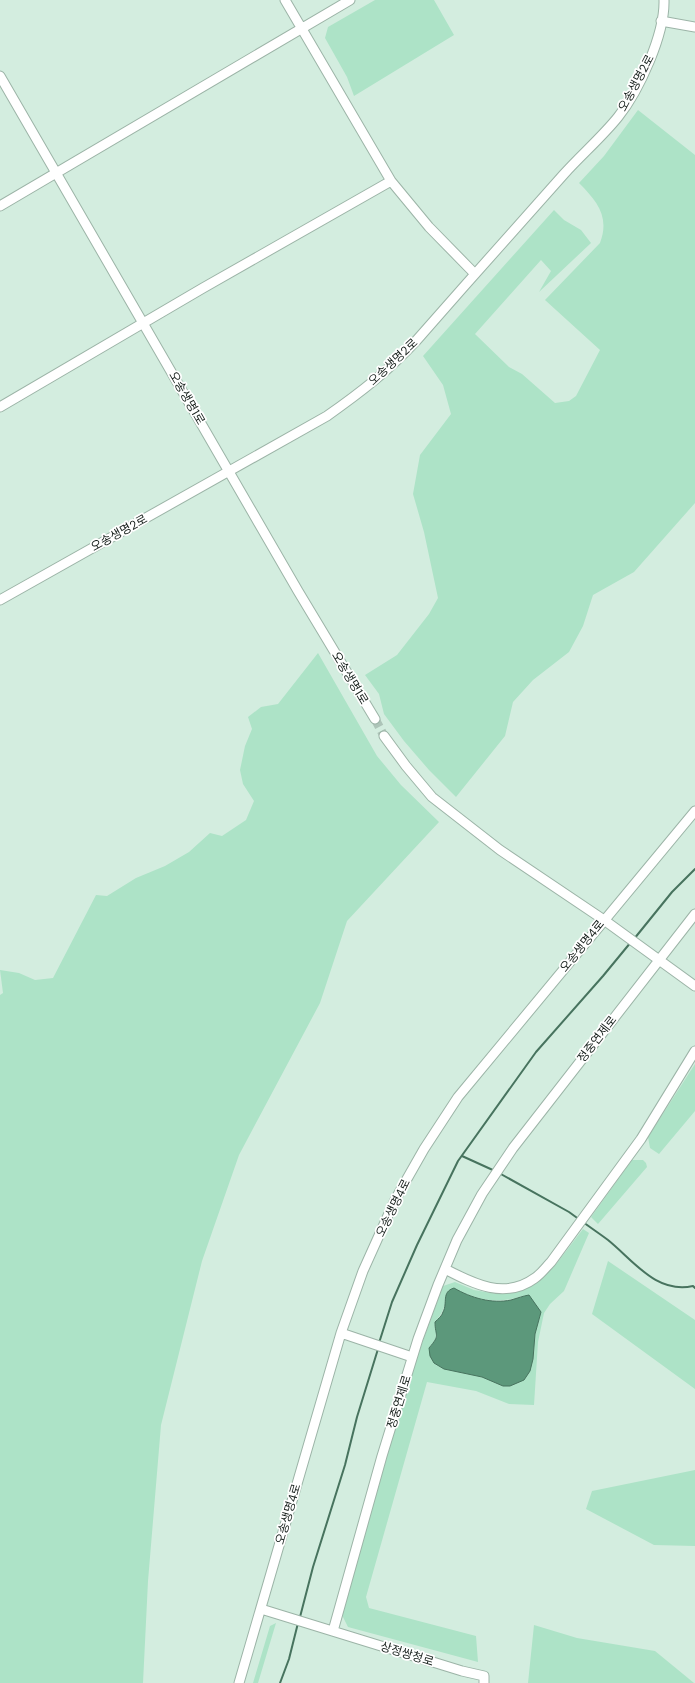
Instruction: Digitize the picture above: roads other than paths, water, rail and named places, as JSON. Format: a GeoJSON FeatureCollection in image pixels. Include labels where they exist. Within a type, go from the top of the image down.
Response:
{"type":"FeatureCollection","features":[{"type":"Feature","properties":{"kind":"street"},"geometry":{"type":"LineString","coordinates":[[285,0],[391,181],[429,227],[475,274]]}},
{"type":"Feature","properties":{"kind":"street"},"geometry":{"type":"LineString","coordinates":[[0,206],[350,0]]}},
{"type":"Feature","properties":{"kind":"street","name":"오송생명2로"},"geometry":{"type":"LineString","coordinates":[[0,600],[327,416],[372,384],[391,368],[416,342],[566,172],[619,116],[640,82],[653,51],[664,9],[664,0]]}},
{"type":"Feature","properties":{"kind":"street"},"geometry":{"type":"LineString","coordinates":[[661,21],[695,27]]}},
{"type":"Feature","properties":{"kind":"street","name":"오송생명1로"},"geometry":{"type":"LineString","coordinates":[[0,76],[143,324],[230,471],[298,591],[375,719]]}},
{"type":"Feature","properties":{"kind":"street"},"geometry":{"type":"LineString","coordinates":[[0,407],[391,181]]}},
{"type":"Feature","properties":{"kind":"street"},"geometry":{"type":"LineString","coordinates":[[384,736],[406,766],[432,797],[500,850],[604,920],[695,986]]}},
{"type":"Feature","properties":{"kind":"street","name":"오송생명4로"},"geometry":{"type":"LineString","coordinates":[[239,1683],[345,1335],[363,1270],[395,1200],[424,1149],[458,1097],[695,811]]}},
{"type":"Feature","properties":{"kind":"street","name":"정중연제로"},"geometry":{"type":"LineString","coordinates":[[333,1631],[409,1356],[418,1339],[458,1240],[482,1194],[513,1148],[655,958],[695,914]]}},
{"type":"Feature","properties":{"kind":"street"},"geometry":{"type":"LineString","coordinates":[[445,1269],[473,1284],[489,1288],[506,1289],[520,1285],[535,1278],[546,1268],[641,1139],[695,1051]]}},
{"type":"Feature","properties":{"kind":"street"},"geometry":{"type":"LineString","coordinates":[[345,1335],[409,1356]]}},
{"type":"Feature","properties":{"kind":"street","name":"상정쌍청로"},"geometry":{"type":"LineString","coordinates":[[261,1609],[462,1671],[484,1676],[484,1683]]}},
{"type":"Feature","properties":{"kind":"waterway"},"geometry":{"type":"LineString","coordinates":[[634,939],[672,892],[695,869]]}},
{"type":"Feature","properties":{"kind":"waterway"},"geometry":{"type":"LineString","coordinates":[[379,1343],[392,1302],[417,1245],[458,1161],[536,1052],[631,942]]}},
{"type":"Feature","properties":{"kind":"waterway"},"geometry":{"type":"LineString","coordinates":[[462,1156],[495,1171]]}},
{"type":"Feature","properties":{"kind":"waterway"},"geometry":{"type":"LineString","coordinates":[[499,1173],[569,1212],[580,1220]]}},
{"type":"Feature","properties":{"kind":"waterway"},"geometry":{"type":"LineString","coordinates":[[583,1222],[608,1240],[646,1274],[668,1285],[680,1287],[693,1286],[695,1288]]}},
{"type":"Feature","properties":{"kind":"waterway"},"geometry":{"type":"LineString","coordinates":[[300,1617],[313,1567],[345,1465],[357,1417],[378,1349]]}},
{"type":"Feature","properties":{"kind":"waterway"},"geometry":{"type":"LineString","coordinates":[[280,1683],[289,1659],[298,1623]]}},
{"type":"Feature","properties":{"kind":"tunnel"},"geometry":{"type":"LineString","coordinates":[[375,719],[384,736]]}}]}
